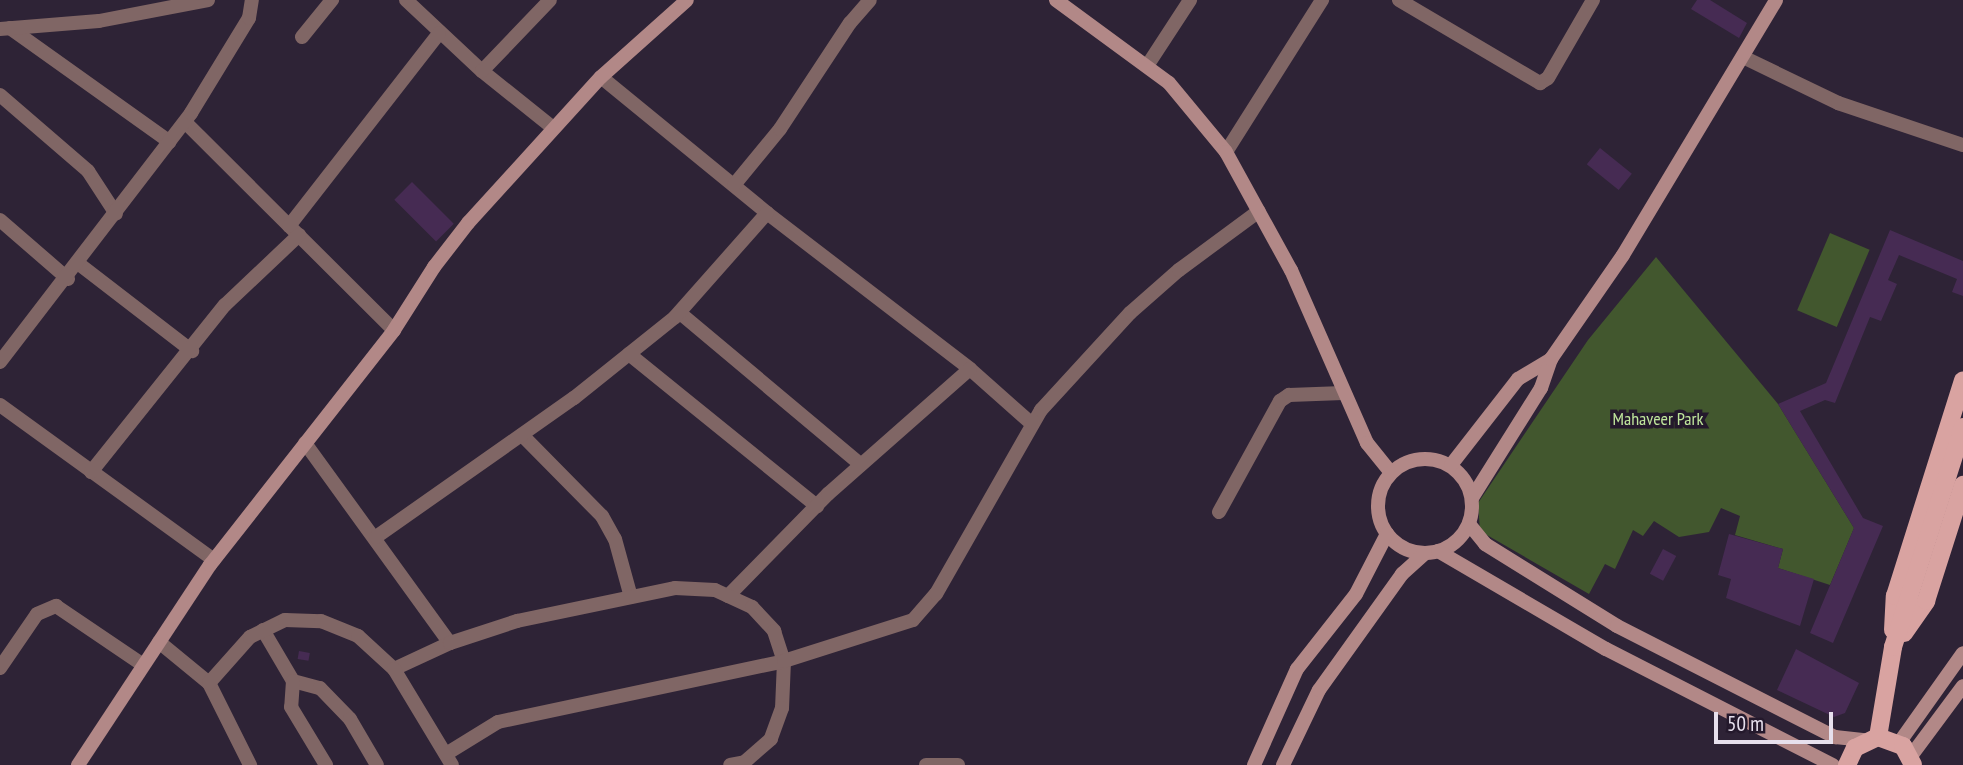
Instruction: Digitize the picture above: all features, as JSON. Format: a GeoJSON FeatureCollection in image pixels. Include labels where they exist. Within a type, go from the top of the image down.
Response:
{"type":"FeatureCollection","features":[{"type":"Feature","properties":{"kind":"main road"},"geometry":{"type":"LineString","coordinates":[[1893,647],[1895,596],[1963,380]]}},
{"type":"Feature","properties":{"kind":"main road"},"geometry":{"type":"LineString","coordinates":[[1847,765],[1855,748],[1872,738],[1893,647],[1922,565],[1963,427]]}},
{"type":"Feature","properties":{"kind":"main road"},"geometry":{"type":"LineString","coordinates":[[1893,647],[1926,601],[1963,485]]}},
{"type":"Feature","properties":{"kind":"main road"},"geometry":{"type":"LineString","coordinates":[[1872,738],[1908,755]]}},
{"type":"Feature","properties":{"kind":"street"},"geometry":{"type":"LineString","coordinates":[[5,28],[145,6],[208,0]]}},
{"type":"Feature","properties":{"kind":"street"},"geometry":{"type":"LineString","coordinates":[[0,362],[68,279],[185,122],[249,18],[251,0]]}},
{"type":"Feature","properties":{"kind":"street"},"geometry":{"type":"LineString","coordinates":[[302,37],[332,0]]}},
{"type":"Feature","properties":{"kind":"street"},"geometry":{"type":"LineString","coordinates":[[406,0],[482,71],[552,127]]}},
{"type":"Feature","properties":{"kind":"street"},"geometry":{"type":"LineString","coordinates":[[482,71],[550,0]]}},
{"type":"Feature","properties":{"kind":"street"},"geometry":{"type":"LineString","coordinates":[[78,765],[214,560],[394,330],[434,267],[552,127],[601,77],[687,0]]}},
{"type":"Feature","properties":{"kind":"street"},"geometry":{"type":"LineString","coordinates":[[734,185],[780,129],[850,23],[870,0]]}},
{"type":"Feature","properties":{"kind":"street"},"geometry":{"type":"LineString","coordinates":[[1056,0],[1169,83],[1226,152],[1291,270],[1367,443],[1391,473]]}},
{"type":"Feature","properties":{"kind":"street"},"geometry":{"type":"LineString","coordinates":[[1147,65],[1190,0]]}},
{"type":"Feature","properties":{"kind":"street"},"geometry":{"type":"LineString","coordinates":[[1226,152],[1322,0]]}},
{"type":"Feature","properties":{"kind":"street"},"geometry":{"type":"LineString","coordinates":[[1399,0],[1540,83],[1548,78],[1593,0]]}},
{"type":"Feature","properties":{"kind":"street"},"geometry":{"type":"LineString","coordinates":[[1283,765],[1320,690],[1402,574],[1432,552],[1461,537],[1469,524],[1472,498],[1541,388],[1551,359],[1623,255],[1776,0]]}},
{"type":"Feature","properties":{"kind":"street"},"geometry":{"type":"LineString","coordinates":[[5,28],[170,142]]}},
{"type":"Feature","properties":{"kind":"street"},"geometry":{"type":"LineString","coordinates":[[90,472],[192,351],[225,306],[294,230],[439,33]]}},
{"type":"Feature","properties":{"kind":"street"},"geometry":{"type":"LineString","coordinates":[[1743,57],[1838,103],[1963,145]]}},
{"type":"Feature","properties":{"kind":"street"},"geometry":{"type":"LineString","coordinates":[[601,77],[767,214],[970,369],[1032,424]]}},
{"type":"Feature","properties":{"kind":"street"},"geometry":{"type":"LineString","coordinates":[[0,95],[88,171],[116,214]]}},
{"type":"Feature","properties":{"kind":"street"},"geometry":{"type":"LineString","coordinates":[[185,122],[394,330]]}},
{"type":"Feature","properties":{"kind":"street"},"geometry":{"type":"LineString","coordinates":[[209,683],[250,636],[285,620],[321,621],[358,636],[394,669],[449,760],[498,722],[784,661],[913,620],[936,594],[1032,424],[1130,313],[1178,270],[1259,211]]}},
{"type":"Feature","properties":{"kind":"street"},"geometry":{"type":"LineString","coordinates":[[376,537],[522,435],[680,313],[767,214]]}},
{"type":"Feature","properties":{"kind":"street"},"geometry":{"type":"LineString","coordinates":[[0,220],[68,279]]}},
{"type":"Feature","properties":{"kind":"street"},"geometry":{"type":"LineString","coordinates":[[79,264],[192,351]]}},
{"type":"Feature","properties":{"kind":"street"},"geometry":{"type":"LineString","coordinates":[[680,313],[862,465]]}},
{"type":"Feature","properties":{"kind":"street"},"geometry":{"type":"LineString","coordinates":[[629,354],[817,506]]}},
{"type":"Feature","properties":{"kind":"street"},"geometry":{"type":"LineString","coordinates":[[1451,465],[1518,379],[1551,359]]}},
{"type":"Feature","properties":{"kind":"street"},"geometry":{"type":"LineString","coordinates":[[728,596],[817,506],[970,369]]}},
{"type":"Feature","properties":{"kind":"street"},"geometry":{"type":"LineString","coordinates":[[1219,512],[1280,401],[1289,395],[1343,393]]}},
{"type":"Feature","properties":{"kind":"street"},"geometry":{"type":"LineString","coordinates":[[0,405],[214,560]]}},
{"type":"Feature","properties":{"kind":"street"},"geometry":{"type":"LineString","coordinates":[[522,435],[602,516],[615,539],[631,597]]}},
{"type":"Feature","properties":{"kind":"street"},"geometry":{"type":"LineString","coordinates":[[306,443],[450,643]]}},
{"type":"Feature","properties":{"kind":"street"},"geometry":{"type":"LineString","coordinates":[[1472,498],[1465,479],[1451,465],[1430,458],[1409,461],[1391,473],[1380,492],[1379,514],[1387,534],[1399,545],[1432,552],[1606,649],[1833,765]]}},
{"type":"Feature","properties":{"kind":"street"},"geometry":{"type":"LineString","coordinates":[[1469,524],[1485,544],[1618,626],[1835,737],[1872,738]]}},
{"type":"Feature","properties":{"kind":"street"},"geometry":{"type":"LineString","coordinates":[[1254,765],[1297,669],[1356,594],[1387,534]]}},
{"type":"Feature","properties":{"kind":"street"},"geometry":{"type":"LineString","coordinates":[[394,669],[450,643],[517,621],[675,588],[715,590],[752,607],[774,631],[784,661],[782,708],[771,739],[745,762],[730,765]]}},
{"type":"Feature","properties":{"kind":"street"},"geometry":{"type":"LineString","coordinates":[[0,668],[37,614],[56,606],[144,665]]}},
{"type":"Feature","properties":{"kind":"street"},"geometry":{"type":"LineString","coordinates":[[264,630],[293,681],[291,708],[326,765]]}},
{"type":"Feature","properties":{"kind":"street"},"geometry":{"type":"LineString","coordinates":[[159,642],[209,683],[250,765]]}},
{"type":"Feature","properties":{"kind":"street"},"geometry":{"type":"LineString","coordinates":[[1908,755],[1962,658]]}},
{"type":"Feature","properties":{"kind":"street"},"geometry":{"type":"LineString","coordinates":[[293,681],[320,688],[350,719],[377,765]]}},
{"type":"Feature","properties":{"kind":"street"},"geometry":{"type":"LineString","coordinates":[[1908,755],[1963,686]]}},
{"type":"Feature","properties":{"kind":"street"},"geometry":{"type":"LineString","coordinates":[[926,765],[958,765]]}},
{"type":"Feature","properties":{"kind":"green space"},"geometry":{"type":"Polygon","coordinates":[[[1830,233],[1870,250],[1837,327],[1797,310],[1830,233]]]}},
{"type":"Feature","properties":{"kind":"green space","name":"Mahaveer Park"},"geometry":{"type":"Polygon","coordinates":[[[1656,257],[1778,404],[1854,528],[1830,585],[1778,568],[1783,549],[1735,535],[1740,516],[1721,508],[1709,532],[1679,537],[1654,521],[1643,536],[1633,530],[1615,569],[1605,564],[1589,594],[1480,531],[1478,503],[1588,340],[1656,257]]]}},
{"type":"Feature","properties":{"kind":"building"},"geometry":{"type":"Polygon","coordinates":[[[1697,0],[1710,0],[1747,23],[1739,38],[1691,9],[1697,0]]]}},
{"type":"Feature","properties":{"kind":"building"},"geometry":{"type":"Polygon","coordinates":[[[1600,148],[1632,174],[1619,190],[1587,164],[1600,148]]]}},
{"type":"Feature","properties":{"kind":"building"},"geometry":{"type":"Polygon","coordinates":[[[412,182],[454,224],[436,241],[394,200],[412,182]]]}},
{"type":"Feature","properties":{"kind":"building"},"geometry":{"type":"Polygon","coordinates":[[[1890,230],[1963,261],[1963,296],[1952,292],[1957,279],[1899,255],[1888,280],[1897,284],[1881,321],[1870,317],[1835,403],[1825,400],[1800,411],[1863,518],[1883,526],[1833,643],[1810,633],[1854,528],[1778,404],[1826,383],[1890,230]]]}},
{"type":"Feature","properties":{"kind":"building"},"geometry":{"type":"Polygon","coordinates":[[[1729,534],[1783,549],[1778,568],[1814,579],[1800,626],[1726,598],[1731,579],[1718,575],[1729,534]]]}},
{"type":"Feature","properties":{"kind":"building"},"geometry":{"type":"Polygon","coordinates":[[[1663,549],[1676,556],[1663,581],[1650,574],[1663,549]]]}},
{"type":"Feature","properties":{"kind":"building"},"geometry":{"type":"Polygon","coordinates":[[[1796,649],[1859,683],[1845,713],[1834,717],[1777,690],[1796,649]]]}},
{"type":"Feature","properties":{"kind":"building"},"geometry":{"type":"Polygon","coordinates":[[[299,651],[310,653],[308,661],[298,659],[299,651]]]}}]}
